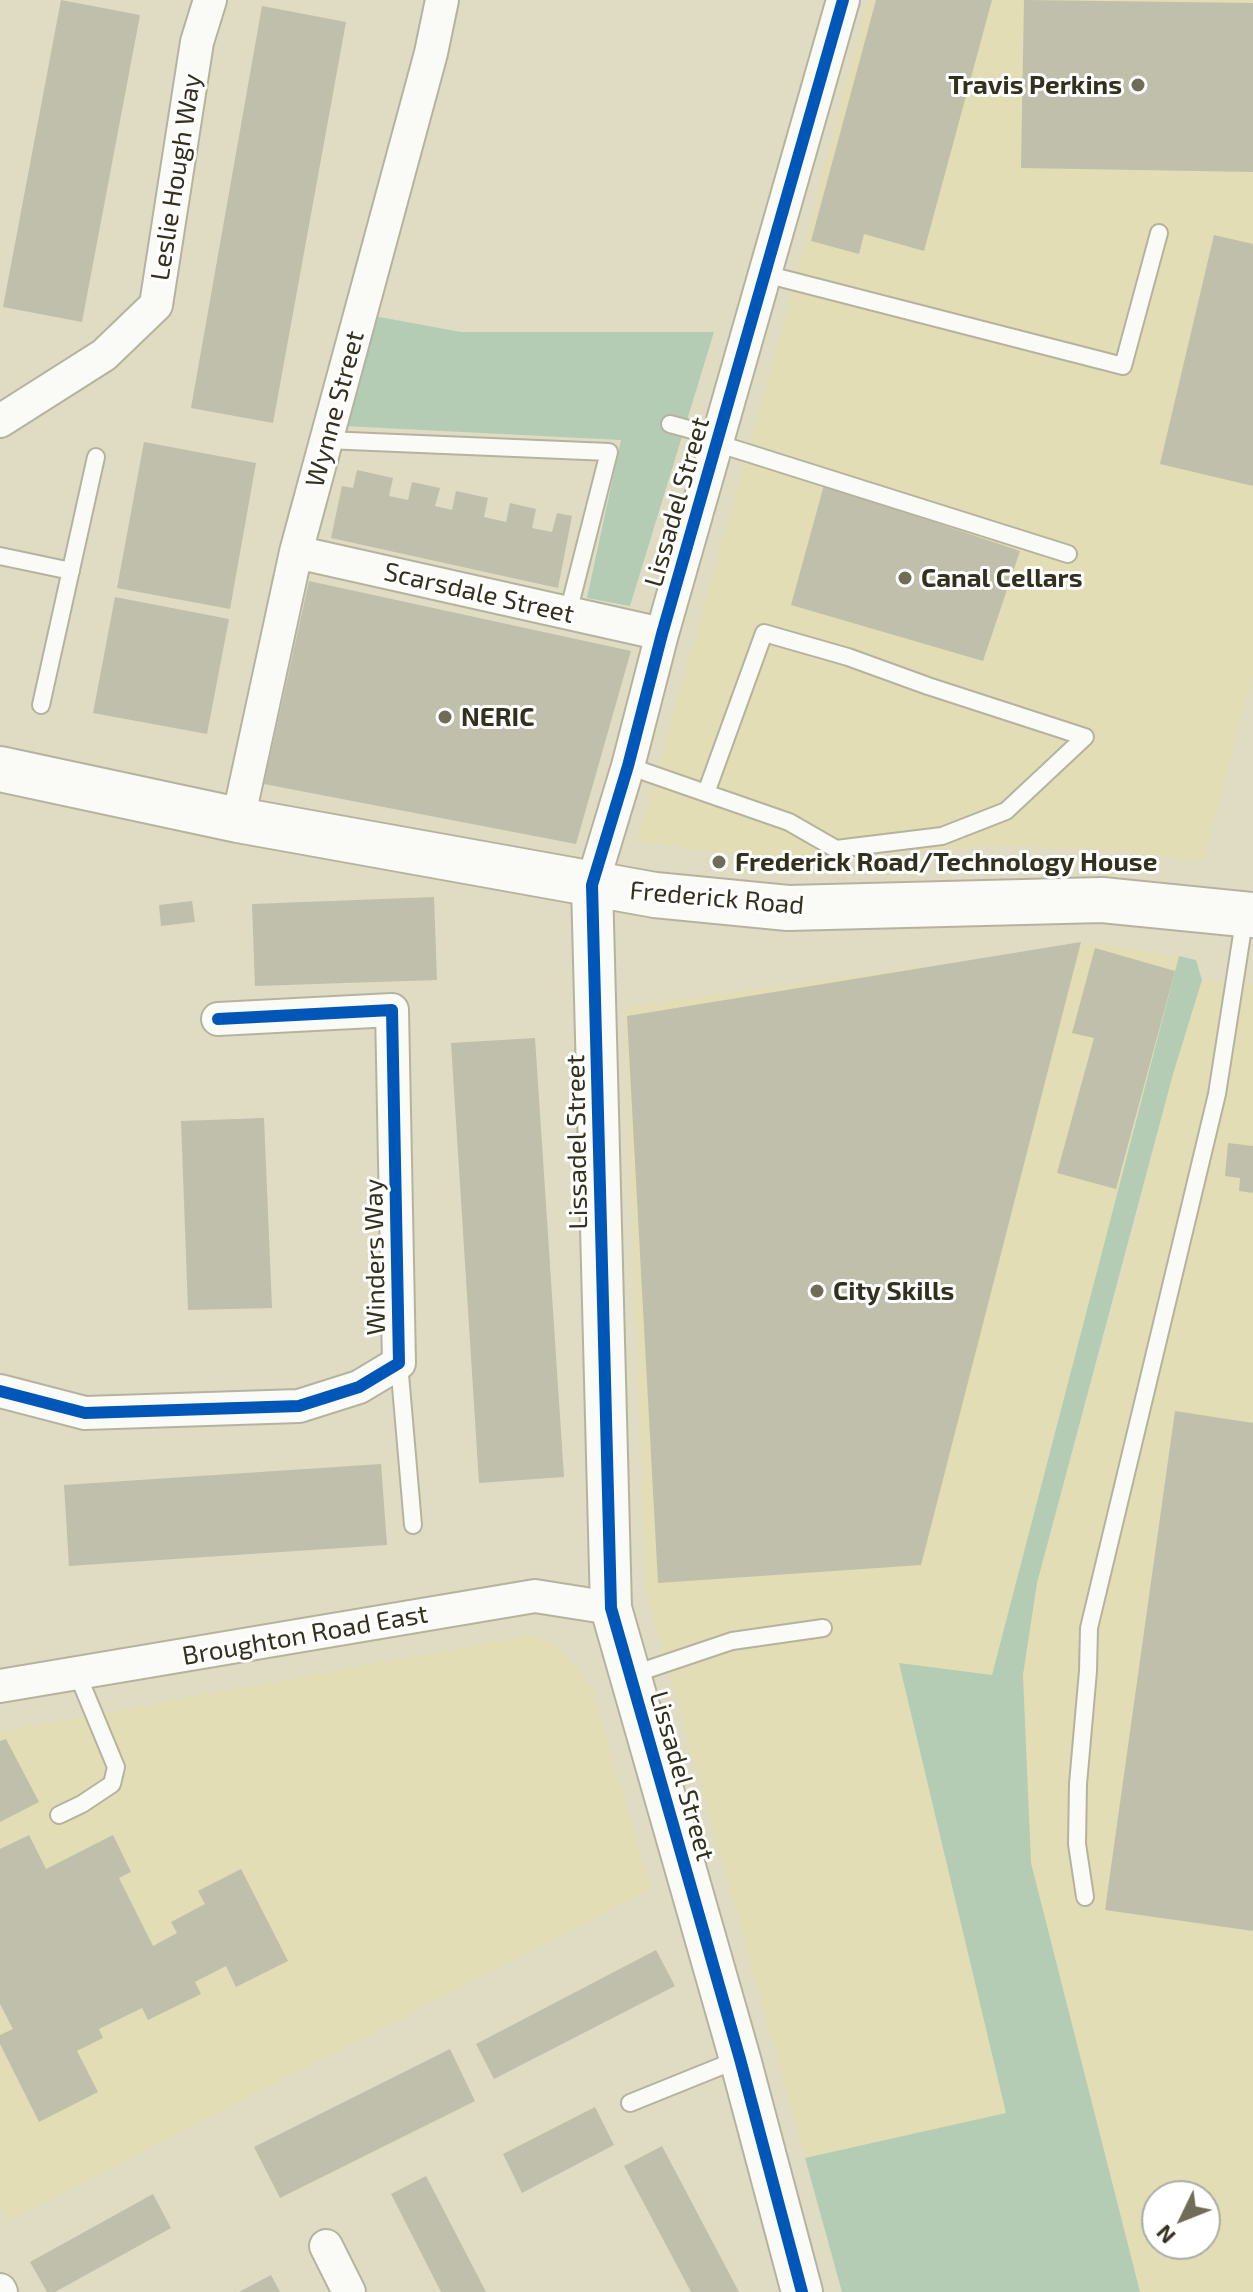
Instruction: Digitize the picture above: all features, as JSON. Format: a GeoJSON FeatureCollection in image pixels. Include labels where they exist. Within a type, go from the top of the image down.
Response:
{"type":"FeatureCollection","features":[{"type":"Feature","properties":{"kind":"main road","name":"Frederick Road"},"geometry":{"type":"LineString","coordinates":[[0,769],[238,820],[655,895],[788,908],[1102,900],[1236,913]]}},
{"type":"Feature","properties":{"kind":"street","name":"Leslie Hough Way"},"geometry":{"type":"LineString","coordinates":[[0,421],[104,355],[156,305],[197,42],[210,0]]}},
{"type":"Feature","properties":{"kind":"street","name":"Wynne Street"},"geometry":{"type":"LineString","coordinates":[[238,820],[296,552],[431,53],[442,0]]}},
{"type":"Feature","properties":{"kind":"street","name":"Lissadel Street"},"geometry":{"type":"LineString","coordinates":[[802,2292],[740,2059],[611,1608],[592,885],[843,0]]}},
{"type":"Feature","properties":{"kind":"street","name":"Scarsdale Street"},"geometry":{"type":"LineString","coordinates":[[296,552],[662,634]]}},
{"type":"Feature","properties":{"kind":"street","name":"Winders Way"},"geometry":{"type":"LineString","coordinates":[[0,1391],[85,1413],[299,1406],[359,1387],[399,1363],[392,1010],[218,1019]]}},
{"type":"Feature","properties":{"kind":"street","name":"Broughton Road East"},"geometry":{"type":"LineString","coordinates":[[0,1686],[535,1596],[611,1608]]}},
{"type":"Feature","properties":{"kind":"street"},"geometry":{"type":"LineString","coordinates":[[326,2246],[349,2292]]}},
{"type":"Feature","properties":{"kind":"lane"},"geometry":{"type":"LineString","coordinates":[[765,274],[1123,366],[1159,233]]}},
{"type":"Feature","properties":{"kind":"lane"},"geometry":{"type":"LineString","coordinates":[[670,424],[1068,554]]}},
{"type":"Feature","properties":{"kind":"lane"},"geometry":{"type":"LineString","coordinates":[[326,440],[609,452],[568,613]]}},
{"type":"Feature","properties":{"kind":"lane"},"geometry":{"type":"LineString","coordinates":[[41,705],[96,457]]}},
{"type":"Feature","properties":{"kind":"lane"},"geometry":{"type":"LineString","coordinates":[[0,556],[71,571]]}},
{"type":"Feature","properties":{"kind":"lane"},"geometry":{"type":"LineString","coordinates":[[628,766],[789,822],[836,849],[942,836],[1006,811],[1085,737],[848,657],[764,633],[706,793]]}},
{"type":"Feature","properties":{"kind":"lane"},"geometry":{"type":"LineString","coordinates":[[1085,1897],[1077,1844],[1089,1628],[1217,1094],[1236,913]]}},
{"type":"Feature","properties":{"kind":"lane"},"geometry":{"type":"LineString","coordinates":[[399,1363],[413,1525]]}},
{"type":"Feature","properties":{"kind":"lane"},"geometry":{"type":"LineString","coordinates":[[630,1676],[732,1641],[823,1628]]}},
{"type":"Feature","properties":{"kind":"lane"},"geometry":{"type":"LineString","coordinates":[[59,1815],[112,1784],[116,1767],[77,1673]]}},
{"type":"Feature","properties":{"kind":"lane"},"geometry":{"type":"LineString","coordinates":[[630,2103],[740,2059]]}},
{"type":"Feature","properties":{"kind":"shaded area"},"geometry":{"type":"Polygon","coordinates":[[[868,0],[1253,0],[1253,677],[1203,861],[1111,850],[997,846],[790,858],[637,841],[790,302],[868,0]]]}},
{"type":"Feature","properties":{"kind":"shaded area"},"geometry":{"type":"Polygon","coordinates":[[[1094,944],[1179,956],[992,1676],[899,1664],[1006,2114],[805,2158],[646,1590],[625,1007],[1094,944]]]}},
{"type":"Feature","properties":{"kind":"shaded area"},"geometry":{"type":"Polygon","coordinates":[[[1202,980],[1253,984],[1253,2292],[1140,2292],[1031,1863],[1023,1675],[1037,1583],[1140,1208],[1173,1074],[1202,980]]]}},
{"type":"Feature","properties":{"kind":"shaded area"},"geometry":{"type":"Polygon","coordinates":[[[533,1635],[558,1647],[593,1690],[651,1889],[9,2221],[0,2205],[0,1732],[533,1635]]]}},
{"type":"Feature","properties":{"kind":"green space"},"geometry":{"type":"Polygon","coordinates":[[[374,316],[461,332],[714,332],[630,606],[587,598],[621,440],[344,426],[374,316]]]}},
{"type":"Feature","properties":{"kind":"green space"},"geometry":{"type":"Polygon","coordinates":[[[1179,956],[1196,960],[1202,980],[1173,1074],[1037,1583],[1023,1675],[1031,1863],[1140,2292],[842,2292],[805,2158],[1006,2113],[899,1663],[992,1675],[1179,956]]]}},
{"type":"Feature","properties":{"kind":"building"},"geometry":{"type":"Polygon","coordinates":[[[61,0],[140,15],[82,322],[3,307],[61,0]]]}},
{"type":"Feature","properties":{"kind":"building","name":"Travis Perkins"},"geometry":{"type":"Polygon","coordinates":[[[876,0],[992,0],[924,251],[864,234],[859,254],[811,241],[876,0]]]}},
{"type":"Feature","properties":{"kind":"building","name":"Travis Perkins"},"geometry":{"type":"Polygon","coordinates":[[[1024,0],[1253,3],[1253,172],[1021,168],[1024,0]]]}},
{"type":"Feature","properties":{"kind":"building"},"geometry":{"type":"Polygon","coordinates":[[[262,6],[346,22],[273,423],[191,408],[262,6]]]}},
{"type":"Feature","properties":{"kind":"building"},"geometry":{"type":"Polygon","coordinates":[[[1214,235],[1253,244],[1253,486],[1160,464],[1214,235]]]}},
{"type":"Feature","properties":{"kind":"building"},"geometry":{"type":"Polygon","coordinates":[[[144,442],[256,463],[230,609],[117,588],[144,442]]]}},
{"type":"Feature","properties":{"kind":"building"},"geometry":{"type":"Polygon","coordinates":[[[357,470],[393,478],[389,496],[408,500],[412,482],[440,488],[435,506],[452,510],[456,491],[488,498],[484,517],[506,522],[510,503],[536,509],[532,528],[552,532],[557,513],[572,516],[558,588],[331,538],[342,486],[353,488],[357,470]]]}},
{"type":"Feature","properties":{"kind":"building","name":"Canal Cellars"},"geometry":{"type":"Polygon","coordinates":[[[824,485],[1020,551],[983,661],[791,605],[824,485]]]}},
{"type":"Feature","properties":{"kind":"building","name":"NERIC"},"geometry":{"type":"Polygon","coordinates":[[[309,581],[631,651],[576,844],[264,784],[309,581]]]}},
{"type":"Feature","properties":{"kind":"building"},"geometry":{"type":"Polygon","coordinates":[[[115,597],[229,619],[207,734],[93,713],[115,597]]]}},
{"type":"Feature","properties":{"kind":"building"},"geometry":{"type":"Polygon","coordinates":[[[434,897],[437,980],[255,986],[252,904],[434,897]]]}},
{"type":"Feature","properties":{"kind":"building"},"geometry":{"type":"Polygon","coordinates":[[[192,901],[195,922],[161,926],[159,905],[192,901]]]}},
{"type":"Feature","properties":{"kind":"building","name":"City Skills"},"geometry":{"type":"Polygon","coordinates":[[[1081,942],[921,1565],[658,1583],[627,1016],[1081,942]]]}},
{"type":"Feature","properties":{"kind":"building"},"geometry":{"type":"Polygon","coordinates":[[[1095,948],[1175,971],[1116,1189],[1057,1173],[1094,1038],[1072,1033],[1095,948]]]}},
{"type":"Feature","properties":{"kind":"building"},"geometry":{"type":"Polygon","coordinates":[[[535,1038],[564,1477],[479,1483],[451,1043],[535,1038]]]}},
{"type":"Feature","properties":{"kind":"building"},"geometry":{"type":"Polygon","coordinates":[[[264,1118],[272,1308],[188,1310],[181,1121],[264,1118]]]}},
{"type":"Feature","properties":{"kind":"building"},"geometry":{"type":"Polygon","coordinates":[[[1228,1143],[1253,1146],[1253,1193],[1239,1191],[1240,1178],[1225,1176],[1228,1143]]]}},
{"type":"Feature","properties":{"kind":"building"},"geometry":{"type":"Polygon","coordinates":[[[1175,1411],[1253,1423],[1253,1931],[1105,1910],[1175,1411]]]}},
{"type":"Feature","properties":{"kind":"building"},"geometry":{"type":"Polygon","coordinates":[[[381,1464],[387,1545],[69,1566],[64,1485],[381,1464]]]}},
{"type":"Feature","properties":{"kind":"building"},"geometry":{"type":"Polygon","coordinates":[[[6,1739],[39,1802],[0,1822],[0,1741],[6,1739]]]}},
{"type":"Feature","properties":{"kind":"building"},"geometry":{"type":"Polygon","coordinates":[[[29,1835],[46,1869],[113,1835],[131,1872],[119,1878],[153,1946],[177,1933],[171,1922],[205,1904],[198,1891],[241,1869],[288,1961],[236,1987],[226,1966],[195,1982],[201,1994],[148,2020],[142,2008],[99,2029],[103,2038],[77,2051],[98,2092],[39,2122],[0,2044],[0,2035],[13,2029],[0,2004],[0,1849],[29,1835]]]}},
{"type":"Feature","properties":{"kind":"building"},"geometry":{"type":"Polygon","coordinates":[[[656,1950],[675,1986],[494,2079],[476,2044],[656,1950]]]}},
{"type":"Feature","properties":{"kind":"building"},"geometry":{"type":"Polygon","coordinates":[[[450,2049],[475,2101],[280,2198],[254,2147],[450,2049]]]}},
{"type":"Feature","properties":{"kind":"building"},"geometry":{"type":"Polygon","coordinates":[[[595,2107],[614,2145],[522,2193],[503,2154],[595,2107]]]}},
{"type":"Feature","properties":{"kind":"building"},"geometry":{"type":"Polygon","coordinates":[[[662,2146],[739,2292],[691,2292],[624,2166],[662,2146]]]}},
{"type":"Feature","properties":{"kind":"building"},"geometry":{"type":"Polygon","coordinates":[[[426,2176],[486,2292],[441,2292],[391,2194],[426,2176]]]}},
{"type":"Feature","properties":{"kind":"building"},"geometry":{"type":"Polygon","coordinates":[[[153,2194],[171,2228],[55,2292],[47,2292],[30,2262],[153,2194]]]}},
{"type":"Feature","properties":{"kind":"building"},"geometry":{"type":"Polygon","coordinates":[[[271,2275],[280,2292],[239,2292],[271,2275]]]}},
{"type":"Feature","properties":{"kind":"cycle path"},"geometry":{"type":"LineString","coordinates":[[802,2292],[740,2059],[611,1608],[592,885],[843,0]]}},
{"type":"Feature","properties":{"kind":"cycle path"},"geometry":{"type":"LineString","coordinates":[[0,1391],[85,1413],[299,1406],[359,1387],[399,1363],[392,1010],[218,1019]]}},
{"type":"Feature","properties":{"kind":"place","name":"Travis Perkins"},"geometry":{"type":"Point","coordinates":[1138,85]}},
{"type":"Feature","properties":{"kind":"place","name":"Canal Cellars"},"geometry":{"type":"Point","coordinates":[905,578]}},
{"type":"Feature","properties":{"kind":"place","name":"NERIC"},"geometry":{"type":"Point","coordinates":[445,717]}},
{"type":"Feature","properties":{"kind":"place","name":"Frederick Road/Technology House"},"geometry":{"type":"Point","coordinates":[719,862]}},
{"type":"Feature","properties":{"kind":"place","name":"City Skills"},"geometry":{"type":"Point","coordinates":[817,1291]}}]}
